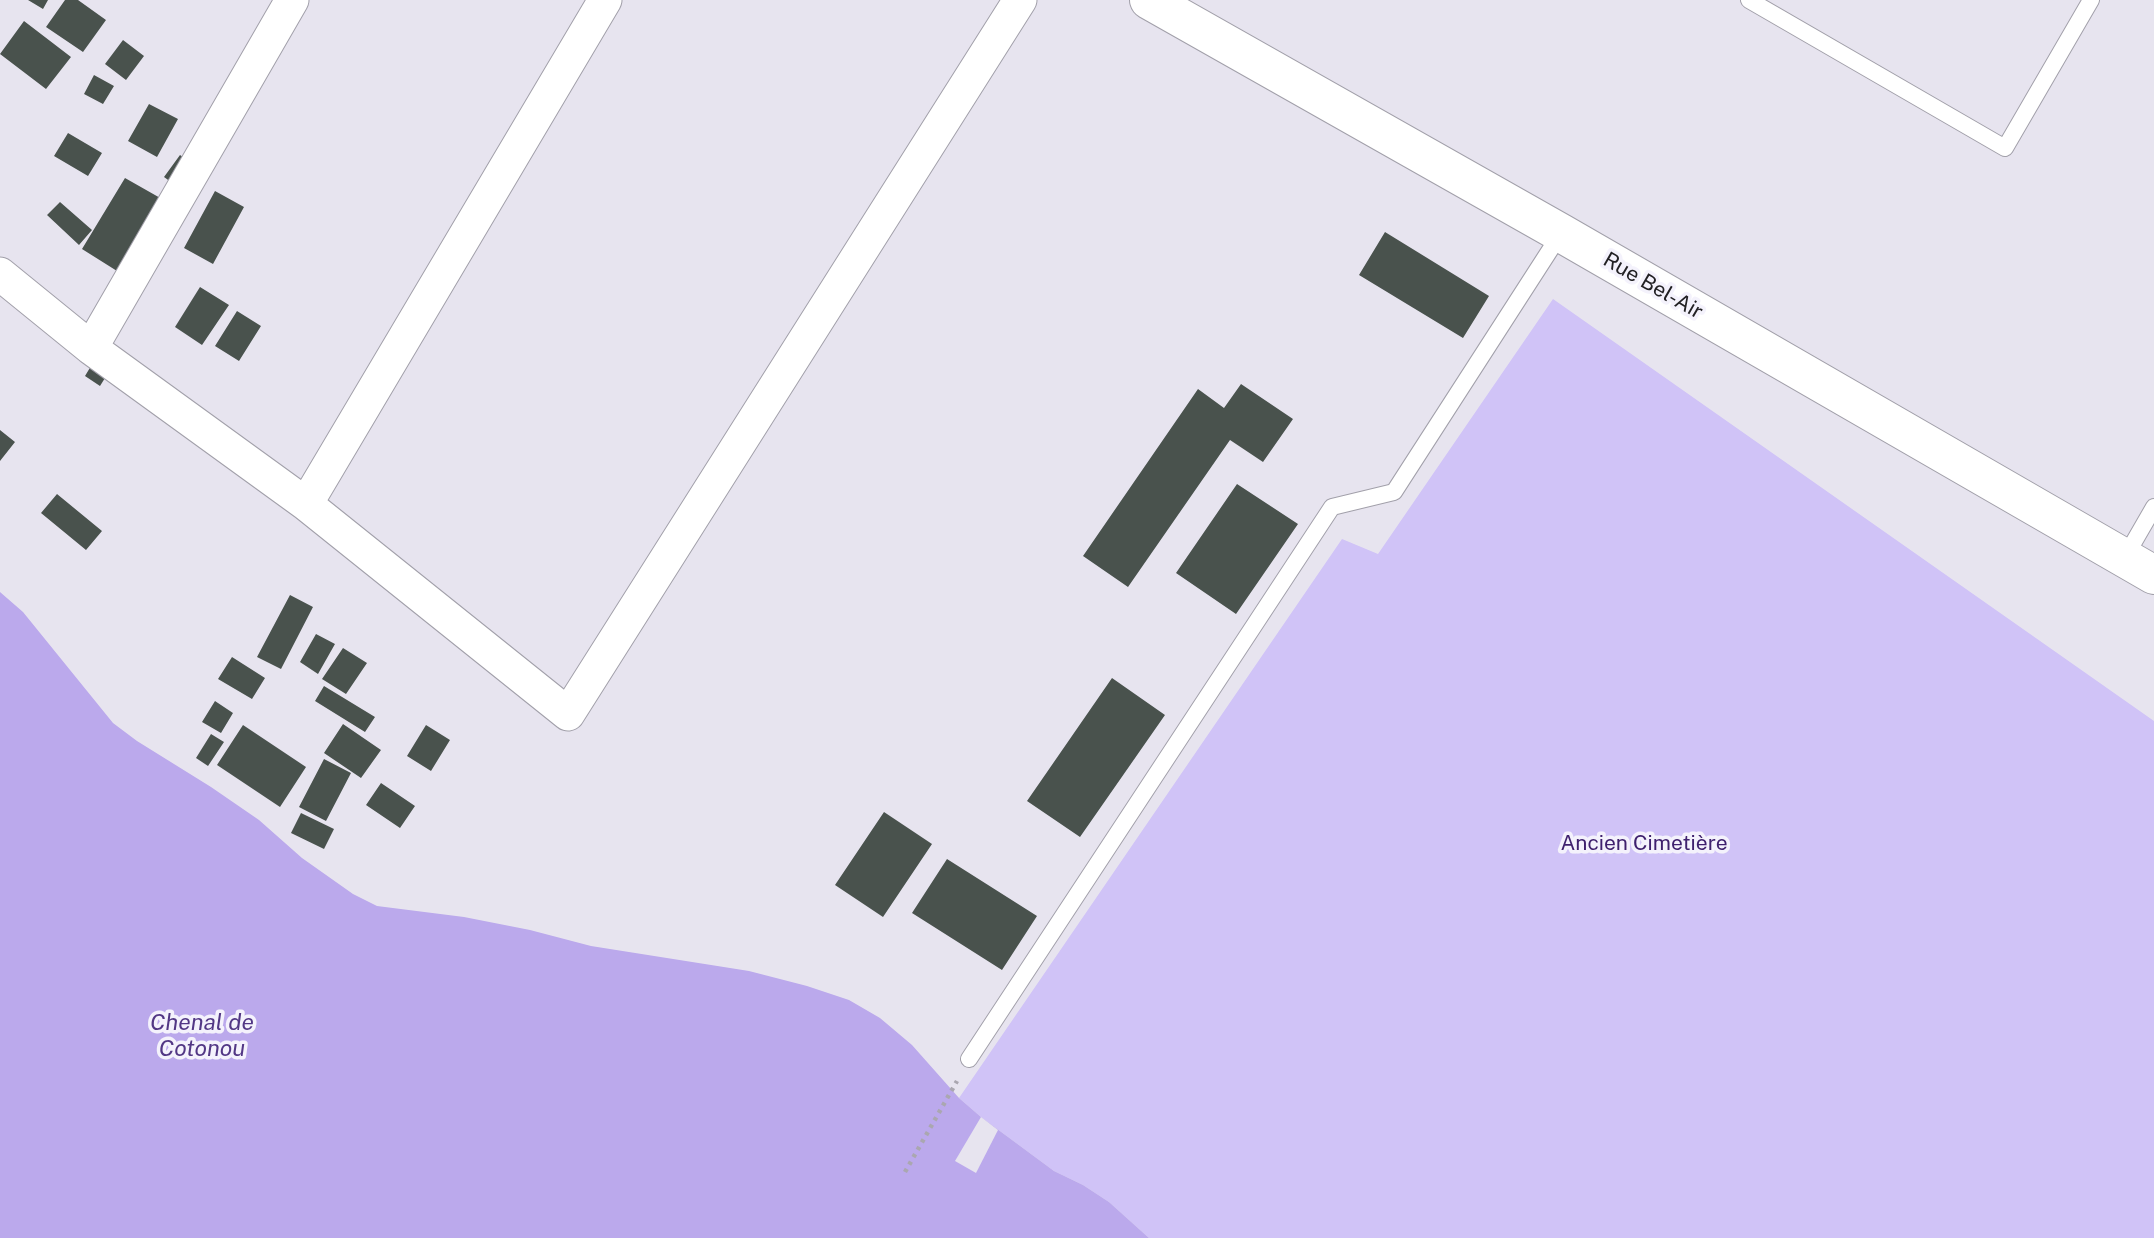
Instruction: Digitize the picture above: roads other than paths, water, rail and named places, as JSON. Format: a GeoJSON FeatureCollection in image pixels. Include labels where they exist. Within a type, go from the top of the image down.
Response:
{"type":"FeatureCollection","features":[{"type":"Feature","properties":{"kind":"main road","name":"Rue Bel-Air"},"geometry":{"type":"LineString","coordinates":[[1149,0],[1562,233],[2139,567]]}},
{"type":"Feature","properties":{"kind":"street"},"geometry":{"type":"LineString","coordinates":[[91,348],[292,0]]}},
{"type":"Feature","properties":{"kind":"street"},"geometry":{"type":"LineString","coordinates":[[306,504],[606,0]]}},
{"type":"Feature","properties":{"kind":"street"},"geometry":{"type":"LineString","coordinates":[[0,274],[91,348],[306,504],[568,714],[1020,0]]}},
{"type":"Feature","properties":{"kind":"lane"},"geometry":{"type":"LineString","coordinates":[[1749,0],[2005,148],[2091,0]]}},
{"type":"Feature","properties":{"kind":"lane"},"geometry":{"type":"LineString","coordinates":[[969,1059],[1332,507],[1394,492],[1562,233]]}},
{"type":"Feature","properties":{"kind":"lane"},"geometry":{"type":"LineString","coordinates":[[2139,567],[2154,507]]}},
{"type":"Feature","properties":{"kind":"water","name":"Chenal de Cotonou"},"geometry":{"type":"Polygon","coordinates":[[[0,592],[23,612],[113,723],[259,820],[302,858],[353,894],[377,906],[464,917],[591,946],[749,971],[849,1000],[880,1018],[912,1045],[959,1098],[981,1117],[1054,1171],[1109,1202],[1149,1238],[0,1238],[0,592]]]}},
{"type":"Feature","properties":{"kind":"park label","name":"Ancien Cimetière"},"geometry":{"type":"Point","coordinates":[1644,844]}}]}
